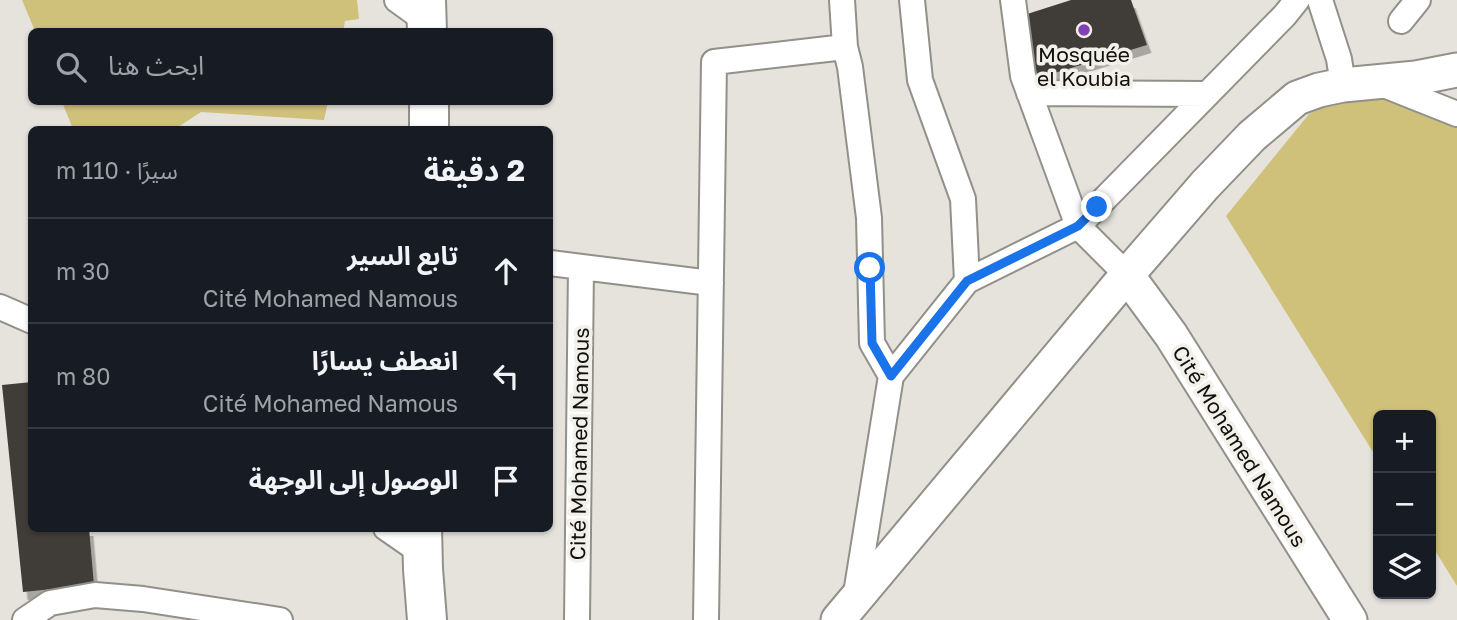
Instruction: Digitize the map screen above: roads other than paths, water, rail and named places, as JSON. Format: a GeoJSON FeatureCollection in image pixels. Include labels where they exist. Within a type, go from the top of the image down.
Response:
{"type":"FeatureCollection","features":[{"type":"Feature","properties":{"kind":"main road"},"geometry":{"type":"LineString","coordinates":[[846,610],[1127,275],[1205,185],[1252,136],[1297,98],[1343,85],[1457,70]]}},
{"type":"Feature","properties":{"kind":"main road"},"geometry":{"type":"LineString","coordinates":[[429,105],[429,126]]}},
{"type":"Feature","properties":{"kind":"main road","name":"Cité Mohamed Namous"},"geometry":{"type":"LineString","coordinates":[[1127,275],[1171,335],[1350,620]]}},
{"type":"Feature","properties":{"kind":"main road"},"geometry":{"type":"LineString","coordinates":[[422,541],[428,620]]}},
{"type":"Feature","properties":{"kind":"street"},"geometry":{"type":"LineString","coordinates":[[842,0],[845,47],[850,67],[869,218],[872,343],[891,376]]}},
{"type":"Feature","properties":{"kind":"street"},"geometry":{"type":"LineString","coordinates":[[912,0],[920,80],[963,199],[967,281]]}},
{"type":"Feature","properties":{"kind":"street","name":"Cité Mohamed Namous"},"geometry":{"type":"LineString","coordinates":[[1013,0],[1023,76],[1078,226],[1127,275]]}},
{"type":"Feature","properties":{"kind":"street"},"geometry":{"type":"LineString","coordinates":[[846,610],[891,376],[967,281],[1078,226],[1297,0]]}},
{"type":"Feature","properties":{"kind":"street"},"geometry":{"type":"LineString","coordinates":[[1320,0],[1339,59],[1343,85]]}},
{"type":"Feature","properties":{"kind":"street"},"geometry":{"type":"LineString","coordinates":[[1402,20],[1419,0]]}},
{"type":"Feature","properties":{"kind":"street"},"geometry":{"type":"LineString","coordinates":[[706,620],[714,62],[845,47]]}},
{"type":"Feature","properties":{"kind":"street"},"geometry":{"type":"LineString","coordinates":[[1378,82],[1457,114]]}},
{"type":"Feature","properties":{"kind":"street"},"geometry":{"type":"LineString","coordinates":[[1029,93],[1206,94]]}},
{"type":"Feature","properties":{"kind":"street"},"geometry":{"type":"LineString","coordinates":[[553,263],[711,284]]}},
{"type":"Feature","properties":{"kind":"street","name":"Cité Mohamed Namous"},"geometry":{"type":"LineString","coordinates":[[577,620],[581,267]]}},
{"type":"Feature","properties":{"kind":"street"},"geometry":{"type":"LineString","coordinates":[[0,307],[28,319]]}},
{"type":"Feature","properties":{"kind":"street"},"geometry":{"type":"LineString","coordinates":[[397,532],[422,541]]}},
{"type":"Feature","properties":{"kind":"street"},"geometry":{"type":"LineString","coordinates":[[24,620],[50,603],[94,595],[143,599],[280,620]]}},
{"type":"Feature","properties":{"kind":"place","name":"Mosquée el Koubia"},"geometry":{"type":"Point","coordinates":[1084,30]}}]}
